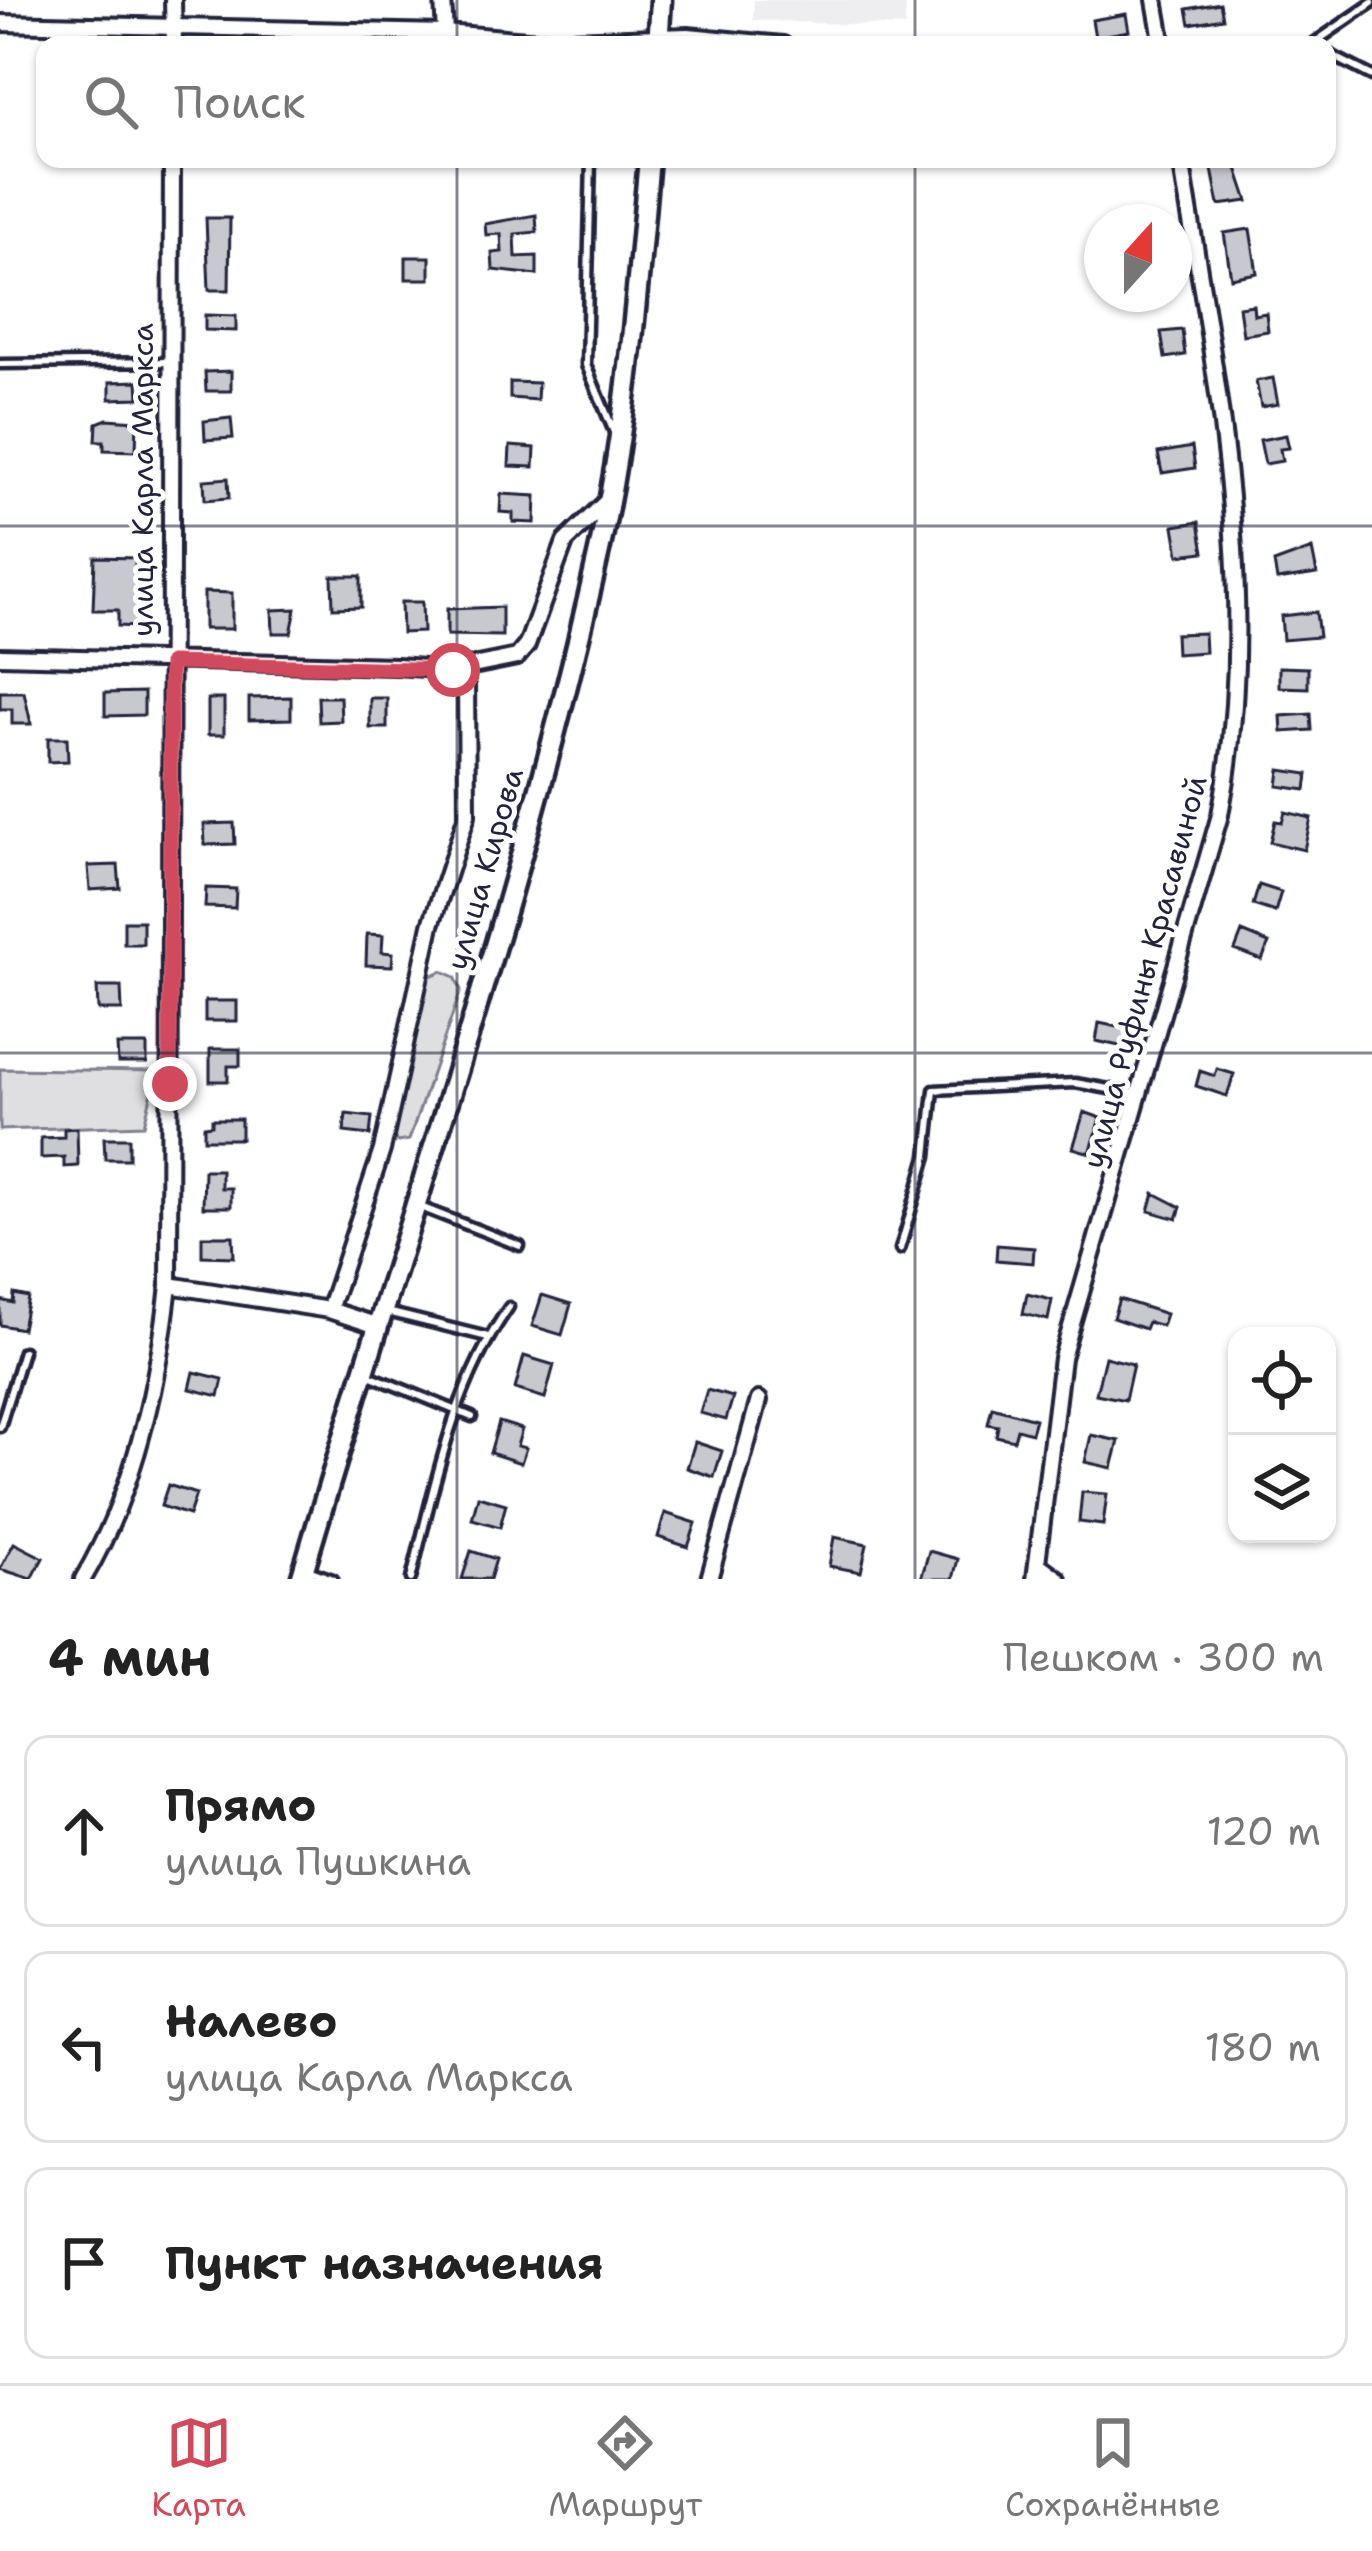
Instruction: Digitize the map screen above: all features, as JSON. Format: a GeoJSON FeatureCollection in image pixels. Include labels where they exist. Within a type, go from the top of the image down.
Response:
{"type":"FeatureCollection","features":[{"type":"Feature","properties":{"kind":"main road"},"geometry":{"type":"LineString","coordinates":[[659,36],[662,0]]}},
{"type":"Feature","properties":{"kind":"main road","name":"улица Кирова"},"geometry":{"type":"LineString","coordinates":[[302,1574],[518,873],[619,443],[648,168]]}},
{"type":"Feature","properties":{"kind":"street"},"geometry":{"type":"LineString","coordinates":[[173,0],[174,36]]}},
{"type":"Feature","properties":{"kind":"street"},"geometry":{"type":"LineString","coordinates":[[443,0],[445,33]]}},
{"type":"Feature","properties":{"kind":"street"},"geometry":{"type":"LineString","coordinates":[[1155,0],[1161,36]]}},
{"type":"Feature","properties":{"kind":"street"},"geometry":{"type":"LineString","coordinates":[[0,22],[162,36]]}},
{"type":"Feature","properties":{"kind":"street"},"geometry":{"type":"LineString","coordinates":[[242,36],[490,36]]}},
{"type":"Feature","properties":{"kind":"street","name":"улица Карла Маркса"},"geometry":{"type":"LineString","coordinates":[[82,1579],[96,1556],[142,1430],[161,1361],[170,1286],[172,168]]}},
{"type":"Feature","properties":{"kind":"street","name":"улица Руфины Красавиной"},"geometry":{"type":"LineString","coordinates":[[1037,1572],[1052,1410],[1062,1358],[1220,815],[1235,723],[1231,478],[1182,168]]}},
{"type":"Feature","properties":{"kind":"street"},"geometry":{"type":"LineString","coordinates":[[0,656],[453,670],[517,657],[527,645],[565,542],[608,500]]}},
{"type":"Feature","properties":{"kind":"street"},"geometry":{"type":"LineString","coordinates":[[328,1310],[382,1150],[431,926],[467,815],[466,681],[453,670]]}},
{"type":"Feature","properties":{"kind":"street"},"geometry":{"type":"LineString","coordinates":[[170,1286],[381,1318]]}},
{"type":"Feature","properties":{"kind":"street"},"geometry":{"type":"LineString","coordinates":[[709,1579],[759,1400]]}},
{"type":"Feature","properties":{"kind":"street"},"geometry":{"type":"LineString","coordinates":[[1037,1572],[1058,1579]]}},
{"type":"Feature","properties":{"kind":"lane"},"geometry":{"type":"LineString","coordinates":[[1324,36],[1372,3]]}},
{"type":"Feature","properties":{"kind":"lane"},"geometry":{"type":"LineString","coordinates":[[1336,58],[1372,76]]}},
{"type":"Feature","properties":{"kind":"lane"},"geometry":{"type":"LineString","coordinates":[[591,168],[586,365],[619,443]]}},
{"type":"Feature","properties":{"kind":"lane"},"geometry":{"type":"LineString","coordinates":[[0,364],[170,362]]}},
{"type":"Feature","properties":{"kind":"lane"},"geometry":{"type":"LineString","coordinates":[[899,1249],[927,1156],[934,1090],[1075,1083],[1141,1094]]}},
{"type":"Feature","properties":{"kind":"lane"},"geometry":{"type":"LineString","coordinates":[[416,1205],[520,1246]]}},
{"type":"Feature","properties":{"kind":"lane"},"geometry":{"type":"LineString","coordinates":[[410,1579],[454,1409],[488,1337],[509,1307]]}},
{"type":"Feature","properties":{"kind":"lane"},"geometry":{"type":"LineString","coordinates":[[381,1318],[488,1337]]}},
{"type":"Feature","properties":{"kind":"lane"},"geometry":{"type":"LineString","coordinates":[[0,1427],[22,1352]]}},
{"type":"Feature","properties":{"kind":"lane"},"geometry":{"type":"LineString","coordinates":[[364,1373],[472,1417]]}},
{"type":"Feature","properties":{"kind":"lane"},"geometry":{"type":"LineString","coordinates":[[302,1574],[333,1579]]}},
{"type":"Feature","properties":{"kind":"shaded area"},"geometry":{"type":"Polygon","coordinates":[[[754,0],[906,0],[905,27],[753,20],[754,0]]]}},
{"type":"Feature","properties":{"kind":"shaded area"},"geometry":{"type":"Polygon","coordinates":[[[442,971],[455,977],[461,990],[409,1140],[398,1142],[392,1135],[428,977],[442,971]]]}},
{"type":"Feature","properties":{"kind":"shaded area"},"geometry":{"type":"Polygon","coordinates":[[[0,1069],[157,1071],[144,1125],[0,1130],[0,1069]]]}},
{"type":"Feature","properties":{"kind":"building"},"geometry":{"type":"Polygon","coordinates":[[[1220,3],[1223,18],[1190,24],[1187,9],[1220,3]]]}},
{"type":"Feature","properties":{"kind":"building"},"geometry":{"type":"Polygon","coordinates":[[[1126,14],[1129,31],[1095,36],[1092,20],[1126,14]]]}},
{"type":"Feature","properties":{"kind":"building"},"geometry":{"type":"Polygon","coordinates":[[[1212,168],[1237,168],[1248,201],[1219,205],[1212,168]]]}},
{"type":"Feature","properties":{"kind":"building"},"geometry":{"type":"Polygon","coordinates":[[[536,215],[537,232],[515,234],[516,257],[537,256],[537,275],[493,270],[492,253],[502,252],[501,234],[486,235],[485,224],[536,215]]]}},
{"type":"Feature","properties":{"kind":"building"},"geometry":{"type":"Polygon","coordinates":[[[206,218],[230,218],[229,290],[209,290],[206,218]]]}},
{"type":"Feature","properties":{"kind":"building"},"geometry":{"type":"Polygon","coordinates":[[[1250,229],[1257,273],[1231,278],[1224,233],[1250,229]]]}},
{"type":"Feature","properties":{"kind":"building"},"geometry":{"type":"Polygon","coordinates":[[[406,257],[430,257],[430,279],[406,279],[406,257]]]}},
{"type":"Feature","properties":{"kind":"building"},"geometry":{"type":"Polygon","coordinates":[[[1253,305],[1254,315],[1266,313],[1268,331],[1243,335],[1239,307],[1253,305]]]}},
{"type":"Feature","properties":{"kind":"building"},"geometry":{"type":"Polygon","coordinates":[[[205,315],[236,316],[236,331],[205,330],[205,315]]]}},
{"type":"Feature","properties":{"kind":"building"},"geometry":{"type":"Polygon","coordinates":[[[1182,330],[1185,355],[1165,358],[1161,332],[1182,330]]]}},
{"type":"Feature","properties":{"kind":"building"},"geometry":{"type":"Polygon","coordinates":[[[231,371],[231,391],[206,391],[205,372],[231,371]]]}},
{"type":"Feature","properties":{"kind":"building"},"geometry":{"type":"Polygon","coordinates":[[[1273,378],[1278,404],[1261,407],[1256,381],[1273,378]]]}},
{"type":"Feature","properties":{"kind":"building"},"geometry":{"type":"Polygon","coordinates":[[[138,381],[139,398],[110,399],[110,382],[138,381]]]}},
{"type":"Feature","properties":{"kind":"building"},"geometry":{"type":"Polygon","coordinates":[[[510,382],[538,383],[537,400],[510,398],[510,382]]]}},
{"type":"Feature","properties":{"kind":"building"},"geometry":{"type":"Polygon","coordinates":[[[231,418],[233,438],[205,440],[204,421],[231,418]]]}},
{"type":"Feature","properties":{"kind":"building"},"geometry":{"type":"Polygon","coordinates":[[[137,421],[136,451],[104,450],[104,441],[96,441],[97,423],[137,421]]]}},
{"type":"Feature","properties":{"kind":"building"},"geometry":{"type":"Polygon","coordinates":[[[1286,435],[1289,448],[1280,449],[1282,461],[1265,464],[1260,440],[1286,435]]]}},
{"type":"Feature","properties":{"kind":"building"},"geometry":{"type":"Polygon","coordinates":[[[510,446],[535,448],[534,467],[509,466],[510,446]]]}},
{"type":"Feature","properties":{"kind":"building"},"geometry":{"type":"Polygon","coordinates":[[[1192,447],[1195,468],[1162,473],[1158,453],[1192,447]]]}},
{"type":"Feature","properties":{"kind":"building"},"geometry":{"type":"Polygon","coordinates":[[[228,478],[229,498],[205,500],[204,480],[228,478]]]}},
{"type":"Feature","properties":{"kind":"building"},"geometry":{"type":"Polygon","coordinates":[[[501,494],[536,496],[535,523],[513,522],[513,513],[500,512],[501,494]]]}},
{"type":"Feature","properties":{"kind":"building"},"geometry":{"type":"Polygon","coordinates":[[[1199,522],[1204,552],[1179,555],[1174,526],[1199,522]]]}},
{"type":"Feature","properties":{"kind":"building"},"geometry":{"type":"Polygon","coordinates":[[[1312,549],[1317,574],[1277,580],[1274,563],[1312,549]]]}},
{"type":"Feature","properties":{"kind":"building"},"geometry":{"type":"Polygon","coordinates":[[[95,557],[136,558],[135,565],[144,566],[136,627],[118,626],[118,610],[93,610],[95,557]]]}},
{"type":"Feature","properties":{"kind":"building"},"geometry":{"type":"Polygon","coordinates":[[[332,576],[361,576],[361,607],[333,608],[332,576]]]}},
{"type":"Feature","properties":{"kind":"building"},"geometry":{"type":"Polygon","coordinates":[[[204,592],[232,593],[232,629],[204,629],[204,592]]]}},
{"type":"Feature","properties":{"kind":"building"},"geometry":{"type":"Polygon","coordinates":[[[401,602],[422,602],[423,632],[402,633],[401,602]]]}},
{"type":"Feature","properties":{"kind":"building"},"geometry":{"type":"Polygon","coordinates":[[[502,607],[502,636],[447,635],[447,609],[502,607]]]}},
{"type":"Feature","properties":{"kind":"building"},"geometry":{"type":"Polygon","coordinates":[[[296,609],[291,633],[273,633],[272,610],[296,609]]]}},
{"type":"Feature","properties":{"kind":"building"},"geometry":{"type":"Polygon","coordinates":[[[1316,612],[1319,637],[1283,640],[1281,616],[1316,612]]]}},
{"type":"Feature","properties":{"kind":"building"},"geometry":{"type":"Polygon","coordinates":[[[1204,633],[1205,652],[1176,654],[1175,634],[1204,633]]]}},
{"type":"Feature","properties":{"kind":"building"},"geometry":{"type":"Polygon","coordinates":[[[1279,667],[1308,668],[1308,688],[1279,687],[1279,667]]]}},
{"type":"Feature","properties":{"kind":"building"},"geometry":{"type":"Polygon","coordinates":[[[0,692],[24,692],[31,724],[12,724],[12,709],[0,709],[0,692]]]}},
{"type":"Feature","properties":{"kind":"building"},"geometry":{"type":"Polygon","coordinates":[[[144,692],[144,715],[105,716],[105,693],[144,692]]]}},
{"type":"Feature","properties":{"kind":"building"},"geometry":{"type":"Polygon","coordinates":[[[291,697],[291,719],[249,720],[249,698],[291,697]]]}},
{"type":"Feature","properties":{"kind":"building"},"geometry":{"type":"Polygon","coordinates":[[[318,697],[340,697],[341,721],[319,722],[318,697]]]}},
{"type":"Feature","properties":{"kind":"building"},"geometry":{"type":"Polygon","coordinates":[[[370,698],[387,698],[387,728],[370,728],[370,698]]]}},
{"type":"Feature","properties":{"kind":"building"},"geometry":{"type":"Polygon","coordinates":[[[208,699],[224,699],[224,735],[208,735],[208,699]]]}},
{"type":"Feature","properties":{"kind":"building"},"geometry":{"type":"Polygon","coordinates":[[[1311,714],[1312,730],[1282,732],[1281,716],[1311,714]]]}},
{"type":"Feature","properties":{"kind":"building"},"geometry":{"type":"Polygon","coordinates":[[[48,738],[67,738],[68,761],[48,762],[48,738]]]}},
{"type":"Feature","properties":{"kind":"building"},"geometry":{"type":"Polygon","coordinates":[[[1280,770],[1308,774],[1306,790],[1278,786],[1280,770]]]}},
{"type":"Feature","properties":{"kind":"building"},"geometry":{"type":"Polygon","coordinates":[[[1285,812],[1311,818],[1304,850],[1270,842],[1275,821],[1282,822],[1285,812]]]}},
{"type":"Feature","properties":{"kind":"building"},"geometry":{"type":"Polygon","coordinates":[[[234,823],[235,844],[205,845],[204,824],[234,823]]]}},
{"type":"Feature","properties":{"kind":"building"},"geometry":{"type":"Polygon","coordinates":[[[118,865],[120,888],[90,890],[88,866],[118,865]]]}},
{"type":"Feature","properties":{"kind":"building"},"geometry":{"type":"Polygon","coordinates":[[[1259,885],[1281,892],[1275,912],[1253,905],[1259,885]]]}},
{"type":"Feature","properties":{"kind":"building"},"geometry":{"type":"Polygon","coordinates":[[[206,888],[236,889],[235,908],[205,907],[206,888]]]}},
{"type":"Feature","properties":{"kind":"building"},"geometry":{"type":"Polygon","coordinates":[[[124,921],[143,921],[143,944],[124,944],[124,921]]]}},
{"type":"Feature","properties":{"kind":"building"},"geometry":{"type":"Polygon","coordinates":[[[1242,932],[1269,943],[1262,960],[1235,950],[1242,932]]]}},
{"type":"Feature","properties":{"kind":"building"},"geometry":{"type":"Polygon","coordinates":[[[367,934],[383,935],[382,952],[393,953],[392,966],[366,965],[367,934]]]}},
{"type":"Feature","properties":{"kind":"building"},"geometry":{"type":"Polygon","coordinates":[[[97,987],[121,987],[122,1010],[98,1010],[97,987]]]}},
{"type":"Feature","properties":{"kind":"building"},"geometry":{"type":"Polygon","coordinates":[[[205,1001],[237,1001],[237,1021],[205,1021],[205,1001]]]}},
{"type":"Feature","properties":{"kind":"building"},"geometry":{"type":"Polygon","coordinates":[[[1099,1023],[1128,1029],[1124,1047],[1096,1041],[1099,1023]]]}},
{"type":"Feature","properties":{"kind":"building"},"geometry":{"type":"Polygon","coordinates":[[[117,1045],[147,1045],[147,1063],[118,1063],[117,1045]]]}},
{"type":"Feature","properties":{"kind":"building"},"geometry":{"type":"Polygon","coordinates":[[[210,1049],[240,1049],[240,1066],[228,1066],[228,1081],[210,1081],[210,1049]]]}},
{"type":"Feature","properties":{"kind":"building"},"geometry":{"type":"Polygon","coordinates":[[[1217,1069],[1234,1074],[1227,1096],[1196,1086],[1200,1071],[1215,1076],[1217,1069]]]}},
{"type":"Feature","properties":{"kind":"building"},"geometry":{"type":"Polygon","coordinates":[[[1084,1112],[1101,1118],[1090,1153],[1073,1148],[1084,1112]]]}},
{"type":"Feature","properties":{"kind":"building"},"geometry":{"type":"Polygon","coordinates":[[[346,1114],[372,1117],[370,1135],[344,1132],[346,1114]]]}},
{"type":"Feature","properties":{"kind":"building"},"geometry":{"type":"Polygon","coordinates":[[[212,1119],[241,1119],[241,1139],[204,1139],[204,1126],[212,1125],[212,1119]]]}},
{"type":"Feature","properties":{"kind":"building"},"geometry":{"type":"Polygon","coordinates":[[[77,1128],[78,1166],[64,1167],[64,1157],[41,1158],[41,1138],[64,1137],[64,1129],[77,1128]]]}},
{"type":"Feature","properties":{"kind":"building"},"geometry":{"type":"Polygon","coordinates":[[[104,1138],[129,1138],[129,1159],[105,1159],[104,1138]]]}},
{"type":"Feature","properties":{"kind":"building"},"geometry":{"type":"Polygon","coordinates":[[[204,1170],[221,1170],[221,1188],[231,1188],[231,1207],[203,1207],[204,1170]]]}},
{"type":"Feature","properties":{"kind":"building"},"geometry":{"type":"Polygon","coordinates":[[[1154,1193],[1181,1207],[1177,1219],[1149,1211],[1154,1193]]]}},
{"type":"Feature","properties":{"kind":"building"},"geometry":{"type":"Polygon","coordinates":[[[202,1236],[233,1236],[234,1257],[202,1256],[202,1236]]]}},
{"type":"Feature","properties":{"kind":"building"},"geometry":{"type":"Polygon","coordinates":[[[997,1245],[1034,1248],[1033,1263],[996,1260],[997,1245]]]}},
{"type":"Feature","properties":{"kind":"building"},"geometry":{"type":"Polygon","coordinates":[[[14,1294],[28,1297],[22,1329],[0,1325],[0,1300],[13,1303],[14,1294]]]}},
{"type":"Feature","properties":{"kind":"building"},"geometry":{"type":"Polygon","coordinates":[[[1027,1294],[1052,1300],[1048,1320],[1023,1314],[1027,1294]]]}},
{"type":"Feature","properties":{"kind":"building"},"geometry":{"type":"Polygon","coordinates":[[[542,1295],[571,1304],[562,1335],[532,1326],[542,1295]]]}},
{"type":"Feature","properties":{"kind":"building"},"geometry":{"type":"Polygon","coordinates":[[[1119,1299],[1166,1314],[1162,1326],[1148,1322],[1145,1329],[1113,1318],[1119,1299]]]}},
{"type":"Feature","properties":{"kind":"building"},"geometry":{"type":"Polygon","coordinates":[[[524,1356],[554,1365],[545,1398],[515,1389],[524,1356]]]}},
{"type":"Feature","properties":{"kind":"building"},"geometry":{"type":"Polygon","coordinates":[[[1105,1357],[1133,1364],[1125,1400],[1096,1394],[1105,1357]]]}},
{"type":"Feature","properties":{"kind":"building"},"geometry":{"type":"Polygon","coordinates":[[[194,1372],[223,1379],[219,1396],[190,1389],[194,1372]]]}},
{"type":"Feature","properties":{"kind":"building"},"geometry":{"type":"Polygon","coordinates":[[[707,1390],[733,1397],[726,1420],[700,1413],[707,1390]]]}},
{"type":"Feature","properties":{"kind":"building"},"geometry":{"type":"Polygon","coordinates":[[[992,1407],[1035,1419],[1031,1433],[1017,1429],[1014,1440],[996,1436],[998,1426],[988,1424],[992,1407]]]}},
{"type":"Feature","properties":{"kind":"building"},"geometry":{"type":"Polygon","coordinates":[[[499,1422],[522,1429],[517,1446],[526,1448],[521,1463],[490,1453],[499,1422]]]}},
{"type":"Feature","properties":{"kind":"building"},"geometry":{"type":"Polygon","coordinates":[[[1091,1435],[1119,1441],[1112,1468],[1085,1462],[1091,1435]]]}},
{"type":"Feature","properties":{"kind":"building"},"geometry":{"type":"Polygon","coordinates":[[[695,1442],[722,1451],[714,1477],[687,1468],[695,1442]]]}},
{"type":"Feature","properties":{"kind":"building"},"geometry":{"type":"Polygon","coordinates":[[[168,1485],[196,1494],[189,1515],[161,1506],[168,1485]]]}},
{"type":"Feature","properties":{"kind":"building"},"geometry":{"type":"Polygon","coordinates":[[[1082,1492],[1107,1494],[1103,1525],[1079,1522],[1082,1492]]]}},
{"type":"Feature","properties":{"kind":"building"},"geometry":{"type":"Polygon","coordinates":[[[478,1496],[506,1504],[500,1527],[472,1519],[478,1496]]]}},
{"type":"Feature","properties":{"kind":"building"},"geometry":{"type":"Polygon","coordinates":[[[665,1513],[696,1523],[688,1547],[658,1537],[665,1513]]]}},
{"type":"Feature","properties":{"kind":"building"},"geometry":{"type":"Polygon","coordinates":[[[834,1537],[867,1544],[861,1572],[829,1566],[834,1537]]]}},
{"type":"Feature","properties":{"kind":"building"},"geometry":{"type":"Polygon","coordinates":[[[14,1543],[43,1558],[32,1579],[0,1569],[14,1543]]]}},
{"type":"Feature","properties":{"kind":"building"},"geometry":{"type":"Polygon","coordinates":[[[471,1551],[496,1559],[490,1579],[462,1579],[471,1551]]]}},
{"type":"Feature","properties":{"kind":"building"},"geometry":{"type":"Polygon","coordinates":[[[929,1551],[958,1559],[953,1579],[921,1579],[929,1551]]]}},
{"type":"Feature","properties":{"kind":"route"},"geometry":{"type":"LineString","coordinates":[[170,1084],[170,663],[453,670]]}}]}
